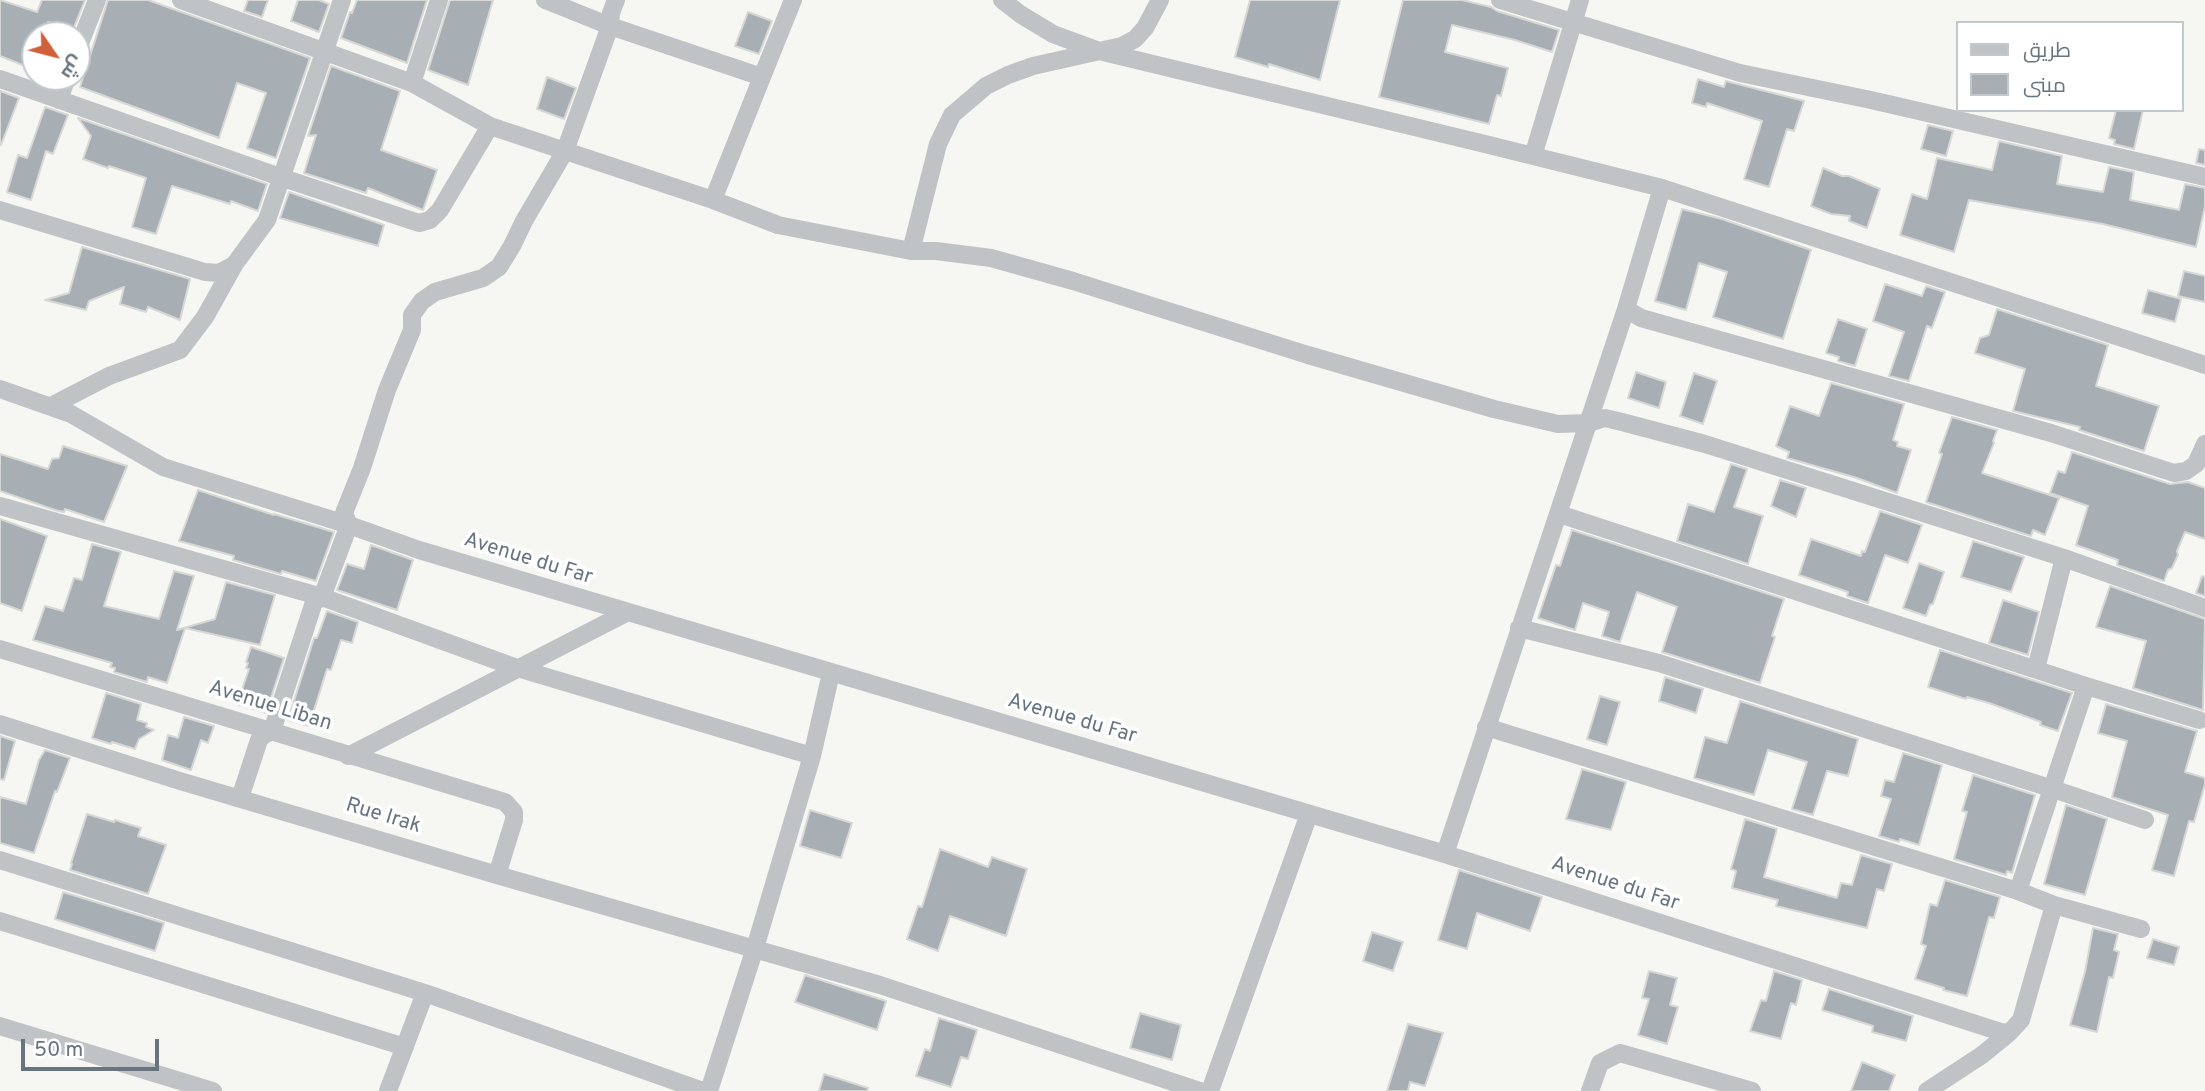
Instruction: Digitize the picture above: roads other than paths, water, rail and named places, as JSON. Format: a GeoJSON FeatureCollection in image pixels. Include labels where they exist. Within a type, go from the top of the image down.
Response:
{"type":"FeatureCollection","features":[{"type":"Feature","properties":{"kind":"street"},"geometry":{"type":"LineString","coordinates":[[89,21],[97,0]]}},
{"type":"Feature","properties":{"kind":"street"},"geometry":{"type":"LineString","coordinates":[[180,0],[215,6],[325,51],[412,82],[490,126],[713,200],[778,225],[911,251],[936,251],[991,258],[1494,409],[1558,424],[1589,423],[1605,418],[1705,444],[2064,558],[2205,608]]}},
{"type":"Feature","properties":{"kind":"street"},"geometry":{"type":"LineString","coordinates":[[51,406],[109,376],[180,350],[205,317],[234,265],[267,220],[342,0]]}},
{"type":"Feature","properties":{"kind":"street"},"geometry":{"type":"LineString","coordinates":[[412,82],[439,0]]}},
{"type":"Feature","properties":{"kind":"street"},"geometry":{"type":"LineString","coordinates":[[545,0],[610,26],[762,77]]}},
{"type":"Feature","properties":{"kind":"street"},"geometry":{"type":"LineString","coordinates":[[240,798],[259,740],[272,731],[313,603],[322,597],[349,525],[344,513],[362,468],[387,390],[412,330],[412,315],[422,301],[435,292],[483,278],[499,267],[565,151],[610,26],[616,0]]}},
{"type":"Feature","properties":{"kind":"street"},"geometry":{"type":"LineString","coordinates":[[713,200],[793,0]]}},
{"type":"Feature","properties":{"kind":"street"},"geometry":{"type":"LineString","coordinates":[[1002,0],[1054,34],[1099,51],[1662,188],[2205,363]]}},
{"type":"Feature","properties":{"kind":"street"},"geometry":{"type":"LineString","coordinates":[[911,251],[938,144],[952,115],[986,86],[1008,75],[1033,66],[1122,46],[1135,39],[1155,13],[1160,0]]}},
{"type":"Feature","properties":{"kind":"street"},"geometry":{"type":"LineString","coordinates":[[1500,0],[1740,73],[1871,100],[2205,177]]}},
{"type":"Feature","properties":{"kind":"street"},"geometry":{"type":"LineString","coordinates":[[1534,156],[1580,0]]}},
{"type":"Feature","properties":{"kind":"street"},"geometry":{"type":"LineString","coordinates":[[0,79],[419,223],[430,220],[440,210],[490,126]]}},
{"type":"Feature","properties":{"kind":"street"},"geometry":{"type":"LineString","coordinates":[[59,100],[62,91]]}},
{"type":"Feature","properties":{"kind":"street"},"geometry":{"type":"LineString","coordinates":[[1445,854],[1589,423],[1662,188]]}},
{"type":"Feature","properties":{"kind":"street"},"geometry":{"type":"LineString","coordinates":[[0,210],[205,272],[219,272],[234,265]]}},
{"type":"Feature","properties":{"kind":"street"},"geometry":{"type":"LineString","coordinates":[[1626,309],[1641,318],[2051,433],[2174,473],[2186,471],[2196,464],[2205,444]]}},
{"type":"Feature","properties":{"kind":"street","name":"Avenue du Far"},"geometry":{"type":"LineString","coordinates":[[1,394],[51,406],[71,414],[163,467],[349,525],[419,550],[1445,854],[2009,1033]]}},
{"type":"Feature","properties":{"kind":"street"},"geometry":{"type":"LineString","coordinates":[[0,506],[322,597],[517,668],[813,756]]}},
{"type":"Feature","properties":{"kind":"street"},"geometry":{"type":"LineString","coordinates":[[1559,514],[2086,686],[2199,720]]}},
{"type":"Feature","properties":{"kind":"street"},"geometry":{"type":"LineString","coordinates":[[2036,669],[2064,558]]}},
{"type":"Feature","properties":{"kind":"street"},"geometry":{"type":"LineString","coordinates":[[348,756],[626,613]]}},
{"type":"Feature","properties":{"kind":"street"},"geometry":{"type":"LineString","coordinates":[[1519,628],[1659,663],[2145,820]]}},
{"type":"Feature","properties":{"kind":"street","name":"Avenue Liban"},"geometry":{"type":"LineString","coordinates":[[0,649],[348,756],[497,798],[511,806],[514,812],[497,875]]}},
{"type":"Feature","properties":{"kind":"street"},"geometry":{"type":"LineString","coordinates":[[709,1091],[813,756],[831,673]]}},
{"type":"Feature","properties":{"kind":"street"},"geometry":{"type":"LineString","coordinates":[[2018,891],[2086,686]]}},
{"type":"Feature","properties":{"kind":"street","name":"Rue Irak"},"geometry":{"type":"LineString","coordinates":[[0,724],[497,875],[961,1010],[1200,1091]]}},
{"type":"Feature","properties":{"kind":"street"},"geometry":{"type":"LineString","coordinates":[[1486,727],[2018,891],[2054,905],[2141,929]]}},
{"type":"Feature","properties":{"kind":"street"},"geometry":{"type":"LineString","coordinates":[[1210,1091],[1309,814]]}},
{"type":"Feature","properties":{"kind":"street"},"geometry":{"type":"LineString","coordinates":[[0,860],[425,993],[703,1091]]}},
{"type":"Feature","properties":{"kind":"street"},"geometry":{"type":"LineString","coordinates":[[1927,1091],[1982,1055],[2021,1020],[2054,905]]}},
{"type":"Feature","properties":{"kind":"street"},"geometry":{"type":"LineString","coordinates":[[0,921],[405,1047]]}},
{"type":"Feature","properties":{"kind":"street"},"geometry":{"type":"LineString","coordinates":[[388,1091],[425,993]]}},
{"type":"Feature","properties":{"kind":"street"},"geometry":{"type":"LineString","coordinates":[[0,1026],[212,1091]]}},
{"type":"Feature","properties":{"kind":"street"},"geometry":{"type":"LineString","coordinates":[[1590,1091],[1600,1063],[1620,1053],[1752,1091]]}}]}
